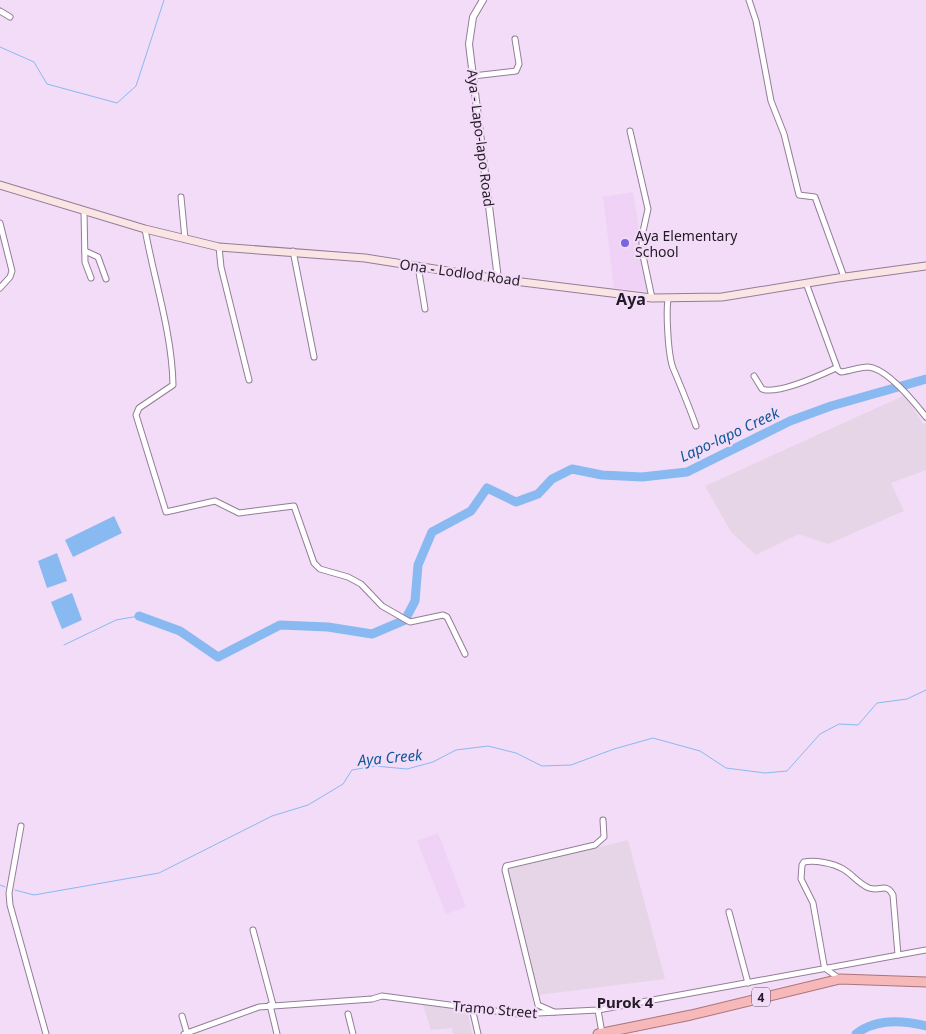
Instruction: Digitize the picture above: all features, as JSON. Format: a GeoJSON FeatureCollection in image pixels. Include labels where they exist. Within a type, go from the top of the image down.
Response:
{"type":"FeatureCollection","features":[{"type":"Feature","properties":{"kind":"highway","name":"4"},"geometry":{"type":"LineString","coordinates":[[600,1034],[691,1015],[840,979],[926,982]]}},
{"type":"Feature","properties":{"kind":"main road","name":"Ona - Lodlod Road"},"geometry":{"type":"LineString","coordinates":[[0,185],[145,229],[219,247],[357,257],[498,279],[652,298],[722,297],[926,266]]}},
{"type":"Feature","properties":{"kind":"street","name":"Aya - Lapo-lapo Road"},"geometry":{"type":"LineString","coordinates":[[483,0],[470,29],[469,44],[498,279]]}},
{"type":"Feature","properties":{"kind":"street"},"geometry":{"type":"LineString","coordinates":[[749,0],[756,21],[771,101],[784,134],[800,195],[815,197],[844,277]]}},
{"type":"Feature","properties":{"kind":"street"},"geometry":{"type":"LineString","coordinates":[[0,11],[10,17]]}},
{"type":"Feature","properties":{"kind":"street"},"geometry":{"type":"LineString","coordinates":[[473,76],[516,70],[519,64],[515,39]]}},
{"type":"Feature","properties":{"kind":"street"},"geometry":{"type":"LineString","coordinates":[[630,131],[647,203],[642,251],[652,298]]}},
{"type":"Feature","properties":{"kind":"street"},"geometry":{"type":"LineString","coordinates":[[181,197],[185,239]]}},
{"type":"Feature","properties":{"kind":"street"},"geometry":{"type":"LineString","coordinates":[[84,211],[85,262],[91,278]]}},
{"type":"Feature","properties":{"kind":"street"},"geometry":{"type":"LineString","coordinates":[[0,223],[12,271],[10,277],[0,288]]}},
{"type":"Feature","properties":{"kind":"street"},"geometry":{"type":"LineString","coordinates":[[145,229],[154,278],[164,313],[173,385],[139,408],[136,415],[166,512],[215,501],[239,513],[294,506],[314,563],[320,569],[348,577],[361,584],[382,606],[410,622],[442,615],[447,617],[466,654]]}},
{"type":"Feature","properties":{"kind":"street"},"geometry":{"type":"LineString","coordinates":[[219,247],[221,268],[249,380]]}},
{"type":"Feature","properties":{"kind":"street"},"geometry":{"type":"LineString","coordinates":[[85,251],[98,257],[106,279]]}},
{"type":"Feature","properties":{"kind":"street"},"geometry":{"type":"LineString","coordinates":[[293,251],[314,357]]}},
{"type":"Feature","properties":{"kind":"street"},"geometry":{"type":"LineString","coordinates":[[418,266],[425,309]]}},
{"type":"Feature","properties":{"kind":"street"},"geometry":{"type":"LineString","coordinates":[[806,283],[836,368],[841,372],[873,368],[881,371],[896,383],[926,417]]}},
{"type":"Feature","properties":{"kind":"street"},"geometry":{"type":"LineString","coordinates":[[668,299],[667,315],[671,362],[682,384],[696,426]]}},
{"type":"Feature","properties":{"kind":"street"},"geometry":{"type":"LineString","coordinates":[[754,376],[762,389],[772,390],[813,378],[836,368]]}},
{"type":"Feature","properties":{"kind":"street"},"geometry":{"type":"LineString","coordinates":[[556,1013],[538,1005],[506,866],[595,845],[604,837],[602,820]]}},
{"type":"Feature","properties":{"kind":"street"},"geometry":{"type":"LineString","coordinates":[[21,826],[9,893],[10,905],[46,1034]]}},
{"type":"Feature","properties":{"kind":"street"},"geometry":{"type":"LineString","coordinates":[[840,979],[826,969],[813,903],[801,879],[804,862],[812,860],[842,868],[868,888],[886,887],[890,889],[894,895],[898,955]]}},
{"type":"Feature","properties":{"kind":"street"},"geometry":{"type":"LineString","coordinates":[[728,912],[748,983]]}},
{"type":"Feature","properties":{"kind":"street"},"geometry":{"type":"LineString","coordinates":[[253,930],[272,1005],[277,1034]]}},
{"type":"Feature","properties":{"kind":"street","name":"Tramo Street"},"geometry":{"type":"LineString","coordinates":[[185,1034],[258,1007],[372,999],[382,996],[518,1014],[598,1010],[926,950]]}},
{"type":"Feature","properties":{"kind":"street"},"geometry":{"type":"LineString","coordinates":[[472,1008],[478,1034]]}},
{"type":"Feature","properties":{"kind":"street"},"geometry":{"type":"LineString","coordinates":[[598,1010],[600,1034]]}},
{"type":"Feature","properties":{"kind":"street"},"geometry":{"type":"LineString","coordinates":[[348,1014],[353,1034]]}},
{"type":"Feature","properties":{"kind":"street"},"geometry":{"type":"LineString","coordinates":[[182,1016],[185,1034]]}},
{"type":"Feature","properties":{"kind":"shaded area","name":"Aya Elementary School"},"geometry":{"type":"Polygon","coordinates":[[[633,192],[649,292],[614,288],[603,197],[633,192]]]}},
{"type":"Feature","properties":{"kind":"shaded area"},"geometry":{"type":"Polygon","coordinates":[[[905,395],[923,424],[926,423],[926,470],[891,483],[904,511],[828,544],[799,534],[756,555],[731,532],[705,486],[905,395]]]}},
{"type":"Feature","properties":{"kind":"shaded area"},"geometry":{"type":"Polygon","coordinates":[[[438,833],[466,907],[446,914],[417,841],[438,833]]]}},
{"type":"Feature","properties":{"kind":"shaded area"},"geometry":{"type":"Polygon","coordinates":[[[628,840],[665,979],[538,995],[506,869],[628,840]]]}},
{"type":"Feature","properties":{"kind":"shaded area"},"geometry":{"type":"Polygon","coordinates":[[[423,1005],[467,1010],[472,1034],[453,1034],[452,1028],[431,1030],[423,1005]]]}},
{"type":"Feature","properties":{"kind":"water"},"geometry":{"type":"Polygon","coordinates":[[[114,516],[122,533],[73,557],[65,540],[114,516]]]}},
{"type":"Feature","properties":{"kind":"water"},"geometry":{"type":"Polygon","coordinates":[[[57,553],[67,581],[47,588],[38,561],[57,553]]]}},
{"type":"Feature","properties":{"kind":"water"},"geometry":{"type":"Polygon","coordinates":[[[72,593],[82,620],[62,629],[51,602],[72,593]]]}},
{"type":"Feature","properties":{"kind":"waterway"},"geometry":{"type":"LineString","coordinates":[[0,47],[34,62],[47,84],[117,103],[136,86],[164,0]]}},
{"type":"Feature","properties":{"kind":"waterway","name":"Lapo-lapo Creek"},"geometry":{"type":"LineString","coordinates":[[139,616],[180,631],[218,657],[280,625],[328,627],[372,634],[405,620],[415,601],[418,565],[432,532],[471,511],[487,488],[516,502],[538,494],[552,479],[572,469],[602,475],[642,477],[687,472],[790,421],[831,406],[926,379]]}},
{"type":"Feature","properties":{"kind":"waterway","name":"Lapo-lapo Creek"},"geometry":{"type":"LineString","coordinates":[[64,645],[116,620],[139,616]]}},
{"type":"Feature","properties":{"kind":"waterway","name":"Aya Creek"},"geometry":{"type":"LineString","coordinates":[[15,890],[34,895],[159,873],[272,816],[308,805],[343,784],[352,770],[375,766],[407,769],[433,762],[456,750],[488,746],[516,753],[542,766],[571,765],[614,749],[653,738],[700,751],[726,768],[765,773],[787,771],[820,734],[839,724],[858,725],[877,703],[907,699],[926,690]]}},
{"type":"Feature","properties":{"kind":"waterway","name":"Aya Creek"},"geometry":{"type":"LineString","coordinates":[[0,885],[5,887]]}},
{"type":"Feature","properties":{"kind":"waterway"},"geometry":{"type":"LineString","coordinates":[[856,1034],[872,1025],[881,1023],[908,1022],[926,1026]]}},
{"type":"Feature","properties":{"kind":"place","name":"Aya Elementary School"},"geometry":{"type":"Point","coordinates":[625,243]}},
{"type":"Feature","properties":{"kind":"district","name":"Aya"},"geometry":{"type":"Point","coordinates":[631,299]}},
{"type":"Feature","properties":{"kind":"district","name":"Purok 4"},"geometry":{"type":"Point","coordinates":[625,1002]}}]}
